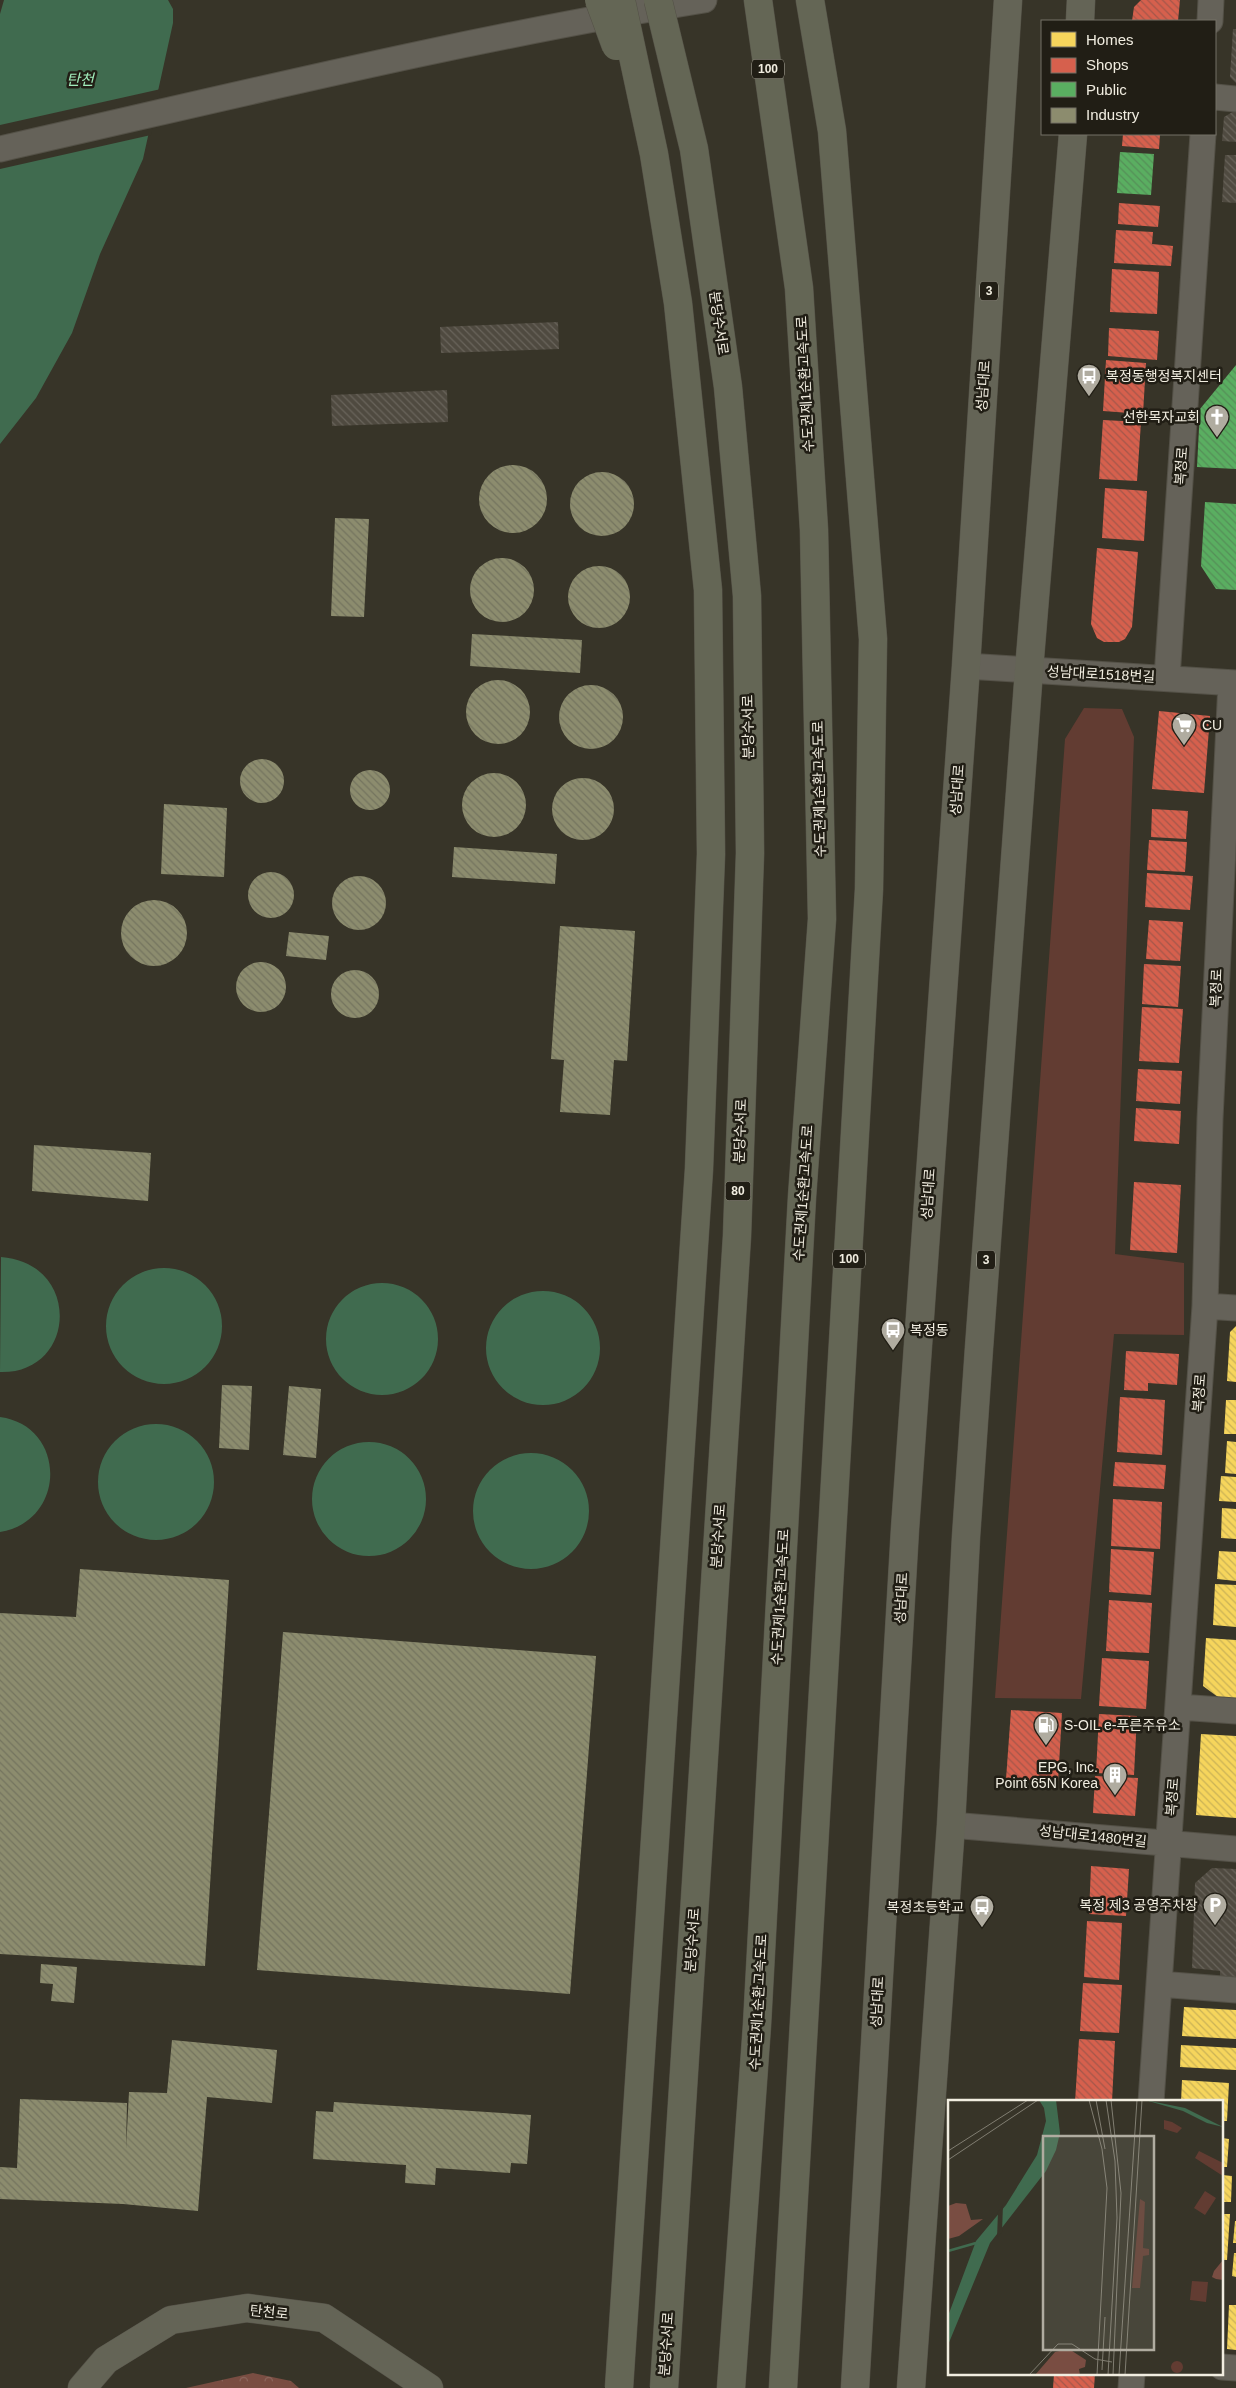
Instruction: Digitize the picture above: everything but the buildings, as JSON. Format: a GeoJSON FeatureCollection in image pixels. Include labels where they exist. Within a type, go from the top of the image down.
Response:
{"type":"FeatureCollection","features":[{"type":"Feature","properties":{"kind":"highway"},"geometry":{"type":"LineString","coordinates":[[599,0],[654,154]]}},
{"type":"Feature","properties":{"kind":"highway"},"geometry":{"type":"LineString","coordinates":[[619,2388],[699,1169],[711,854],[708,590],[678,304],[654,154],[621,0]]}},
{"type":"Feature","properties":{"kind":"highway","name":"분당수서로"},"geometry":{"type":"LineString","coordinates":[[658,0],[694,149],[728,387],[746,596],[750,853],[736,1236],[664,2388]]}},
{"type":"Feature","properties":{"kind":"highway"},"geometry":{"type":"LineString","coordinates":[[676,0],[694,149]]}},
{"type":"Feature","properties":{"kind":"highway","name":"수도권제1순환고속도로"},"geometry":{"type":"LineString","coordinates":[[731,2388],[757,2025],[802,1207],[822,919],[814,530],[799,288],[758,0]]}},
{"type":"Feature","properties":{"kind":"highway","name":"100"},"geometry":{"type":"LineString","coordinates":[[783,2388],[869,879],[873,639],[832,131],[810,0]]}},
{"type":"Feature","properties":{"kind":"main road","name":"성남대로"},"geometry":{"type":"LineString","coordinates":[[855,2388],[905,1529],[966,666],[1008,0]]}},
{"type":"Feature","properties":{"kind":"main road"},"geometry":{"type":"LineString","coordinates":[[1080,20],[1081,0]]}},
{"type":"Feature","properties":{"kind":"main road","name":"3"},"geometry":{"type":"LineString","coordinates":[[911,2388],[951,1824],[966,1537],[1029,670],[1073,135]]}},
{"type":"Feature","properties":{"kind":"main road","name":"탄천로"},"geometry":{"type":"LineString","coordinates":[[82,2388],[106,2360],[171,2320],[247,2308],[324,2318],[429,2388]]}},
{"type":"Feature","properties":{"kind":"street"},"geometry":{"type":"LineString","coordinates":[[0,149],[325,76],[618,14],[704,0]]}},
{"type":"Feature","properties":{"kind":"street"},"geometry":{"type":"LineString","coordinates":[[1210,20],[1211,0]]}},
{"type":"Feature","properties":{"kind":"street"},"geometry":{"type":"LineString","coordinates":[[1216,97],[1236,99]]}},
{"type":"Feature","properties":{"kind":"street","name":"복정로"},"geometry":{"type":"LineString","coordinates":[[1167,678],[1203,135]]}},
{"type":"Feature","properties":{"kind":"street","name":"성남대로1518번길"},"geometry":{"type":"LineString","coordinates":[[966,666],[1233,683]]}},
{"type":"Feature","properties":{"kind":"street","name":"복정로"},"geometry":{"type":"LineString","coordinates":[[1151,2100],[1205,1306],[1229,840],[1233,683]]}},
{"type":"Feature","properties":{"kind":"street"},"geometry":{"type":"LineString","coordinates":[[1205,1306],[1236,1308]]}},
{"type":"Feature","properties":{"kind":"street"},"geometry":{"type":"LineString","coordinates":[[1179,1706],[1236,1711]]}},
{"type":"Feature","properties":{"kind":"street","name":"성남대로1480번길"},"geometry":{"type":"LineString","coordinates":[[951,1824],[1236,1849]]}},
{"type":"Feature","properties":{"kind":"street"},"geometry":{"type":"LineString","coordinates":[[1159,1984],[1236,1990]]}},
{"type":"Feature","properties":{"kind":"green space"},"geometry":{"type":"Polygon","coordinates":[[[253,2373],[291,2381],[299,2388],[186,2388],[253,2373]]]}},
{"type":"Feature","properties":{"kind":"shaded area"},"geometry":{"type":"Polygon","coordinates":[[[1084,708],[1122,709],[1134,737],[1115,1254],[1184,1263],[1184,1335],[1114,1334],[1081,1699],[995,1698],[1065,739],[1084,708]]]}},
{"type":"Feature","properties":{"kind":"water","name":"탄천"},"geometry":{"type":"Polygon","coordinates":[[[4,0],[168,0],[173,9],[173,23],[143,159],[100,254],[72,333],[36,398],[0,444],[0,14],[4,0]]]}},
{"type":"Feature","properties":{"kind":"water"},"geometry":{"type":"Polygon","coordinates":[[[1,1257],[27,1264],[46,1278],[57,1297],[60,1318],[56,1338],[44,1356],[25,1368],[0,1372],[1,1257]]]}},
{"type":"Feature","properties":{"kind":"water"},"geometry":{"type":"Polygon","coordinates":[[[164,1268],[186,1273],[205,1285],[217,1304],[222,1326],[217,1348],[205,1367],[186,1379],[164,1384],[142,1379],[123,1367],[111,1348],[106,1326],[111,1304],[123,1285],[142,1273],[164,1268]]]}},
{"type":"Feature","properties":{"kind":"water"},"geometry":{"type":"Polygon","coordinates":[[[382,1283],[403,1287],[422,1299],[434,1318],[438,1339],[434,1360],[422,1379],[403,1391],[382,1395],[361,1391],[342,1379],[330,1360],[326,1339],[330,1318],[342,1299],[361,1287],[382,1283]]]}},
{"type":"Feature","properties":{"kind":"water"},"geometry":{"type":"Polygon","coordinates":[[[543,1291],[565,1295],[575,1300],[591,1316],[596,1326],[600,1348],[596,1370],[591,1380],[575,1396],[565,1401],[543,1405],[521,1401],[511,1396],[495,1380],[490,1370],[486,1348],[490,1326],[495,1316],[511,1300],[521,1295],[543,1291]]]}},
{"type":"Feature","properties":{"kind":"water"},"geometry":{"type":"Polygon","coordinates":[[[0,1417],[22,1424],[38,1437],[47,1454],[50,1474],[47,1493],[38,1511],[22,1524],[0,1532],[0,1417]]]}},
{"type":"Feature","properties":{"kind":"water"},"geometry":{"type":"Polygon","coordinates":[[[156,1424],[178,1428],[197,1441],[210,1460],[214,1482],[210,1504],[197,1523],[178,1536],[156,1540],[134,1536],[115,1523],[102,1504],[98,1482],[102,1460],[115,1441],[134,1428],[156,1424]]]}},
{"type":"Feature","properties":{"kind":"water"},"geometry":{"type":"Polygon","coordinates":[[[369,1442],[391,1446],[409,1459],[422,1477],[426,1499],[422,1521],[409,1539],[391,1552],[369,1556],[347,1552],[329,1539],[316,1521],[312,1499],[316,1477],[329,1459],[347,1446],[369,1442]]]}},
{"type":"Feature","properties":{"kind":"water"},"geometry":{"type":"Polygon","coordinates":[[[531,1453],[553,1457],[572,1470],[585,1489],[589,1511],[585,1533],[572,1552],[553,1565],[531,1569],[509,1565],[490,1552],[477,1533],[473,1511],[477,1489],[490,1470],[509,1457],[531,1453]]]}},
{"type":"Feature","properties":{"kind":"pier"},"geometry":{"type":"Polygon","coordinates":[[[161,89],[151,135],[0,169],[0,125],[161,89]]]}},
{"type":"Feature","properties":{"kind":"place","name":"복정동행정복지센터"},"geometry":{"type":"Point","coordinates":[1089,397]}},
{"type":"Feature","properties":{"kind":"place","name":"선한목자교회"},"geometry":{"type":"Point","coordinates":[1217,438]}},
{"type":"Feature","properties":{"kind":"place","name":"CU"},"geometry":{"type":"Point","coordinates":[1184,746]}},
{"type":"Feature","properties":{"kind":"place","name":"복정동"},"geometry":{"type":"Point","coordinates":[893,1351]}},
{"type":"Feature","properties":{"kind":"place","name":"S-OIL e-푸른주유소"},"geometry":{"type":"Point","coordinates":[1046,1746]}},
{"type":"Feature","properties":{"kind":"place","name":"EPG, Inc. Point 65N Korea"},"geometry":{"type":"Point","coordinates":[1115,1796]}},
{"type":"Feature","properties":{"kind":"place","name":"복정 제3 공영주차장"},"geometry":{"type":"Point","coordinates":[1215,1926]}},
{"type":"Feature","properties":{"kind":"place","name":"복정초등학교"},"geometry":{"type":"Point","coordinates":[982,1928]}}]}
